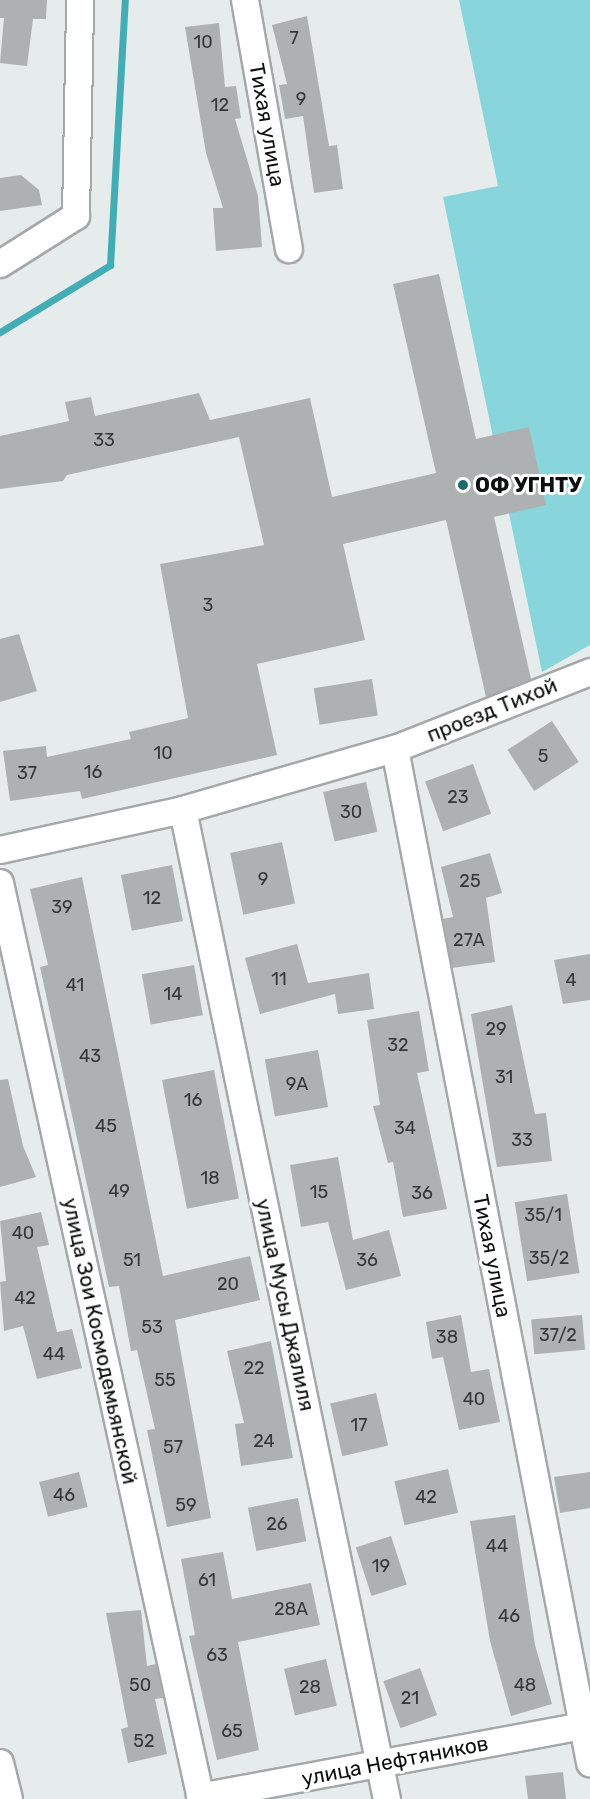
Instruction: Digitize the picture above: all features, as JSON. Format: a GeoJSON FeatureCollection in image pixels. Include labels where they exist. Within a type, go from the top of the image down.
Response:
{"type":"FeatureCollection","features":[{"type":"Feature","properties":{"kind":"street"},"geometry":{"type":"LineString","coordinates":[[0,264],[76,216],[80,0]]}},
{"type":"Feature","properties":{"kind":"street","name":"Тихая улица"},"geometry":{"type":"LineString","coordinates":[[245,0],[289,249]]}},
{"type":"Feature","properties":{"kind":"street","name":"проезд Тихой"},"geometry":{"type":"LineString","coordinates":[[0,850],[183,810],[395,749],[590,672]]}},
{"type":"Feature","properties":{"kind":"street","name":"Тихая улица"},"geometry":{"type":"LineString","coordinates":[[395,749],[586,1725],[590,1763]]}},
{"type":"Feature","properties":{"kind":"street","name":"улица Мусы Джалиля"},"geometry":{"type":"LineString","coordinates":[[183,810],[387,1799]]}},
{"type":"Feature","properties":{"kind":"street","name":"улица Зои Космодемьянской"},"geometry":{"type":"LineString","coordinates":[[0,883],[201,1798]]}},
{"type":"Feature","properties":{"kind":"street","name":"улица Нефтяников"},"geometry":{"type":"LineString","coordinates":[[201,1798],[586,1725]]}},
{"type":"Feature","properties":{"kind":"street"},"geometry":{"type":"LineString","coordinates":[[0,1763],[9,1799]]}},
{"type":"Feature","properties":{"kind":"shaded area"},"geometry":{"type":"Polygon","coordinates":[[[459,0],[590,0],[590,645],[542,672],[443,197],[498,186],[459,0]]]}},
{"type":"Feature","properties":{"kind":"building"},"geometry":{"type":"Polygon","coordinates":[[[0,0],[47,0],[46,19],[33,19],[27,66],[0,63],[4,18],[0,18],[0,0]]]}},
{"type":"Feature","properties":{"kind":"building"},"geometry":{"type":"Polygon","coordinates":[[[307,16],[329,146],[337,145],[343,189],[314,193],[303,116],[285,119],[279,85],[287,84],[272,25],[307,16]]]}},
{"type":"Feature","properties":{"kind":"building"},"geometry":{"type":"Polygon","coordinates":[[[219,23],[225,87],[236,86],[241,118],[235,119],[258,196],[262,247],[216,251],[213,208],[223,208],[206,153],[185,27],[219,23]]]}},
{"type":"Feature","properties":{"kind":"building"},"geometry":{"type":"Polygon","coordinates":[[[21,175],[39,190],[42,205],[0,211],[0,178],[21,175]]]}},
{"type":"Feature","properties":{"kind":"building"},"geometry":{"type":"Polygon","coordinates":[[[439,274],[476,439],[529,427],[546,505],[494,517],[531,679],[486,697],[446,520],[343,544],[365,640],[257,664],[277,755],[82,799],[80,791],[10,801],[3,751],[46,746],[47,757],[131,739],[129,732],[188,718],[160,564],[264,545],[239,437],[67,475],[63,481],[0,489],[0,436],[69,421],[65,402],[91,397],[95,416],[199,393],[210,420],[310,398],[332,497],[436,473],[393,284],[439,274]]]}},
{"type":"Feature","properties":{"kind":"building"},"geometry":{"type":"Polygon","coordinates":[[[19,634],[37,691],[0,702],[0,639],[19,634]]]}},
{"type":"Feature","properties":{"kind":"building"},"geometry":{"type":"Polygon","coordinates":[[[372,679],[378,716],[320,725],[314,688],[372,679]]]}},
{"type":"Feature","properties":{"kind":"building"},"geometry":{"type":"Polygon","coordinates":[[[552,721],[579,762],[534,791],[508,750],[552,721]]]}},
{"type":"Feature","properties":{"kind":"building"},"geometry":{"type":"Polygon","coordinates":[[[473,764],[491,814],[443,831],[425,781],[473,764]]]}},
{"type":"Feature","properties":{"kind":"building"},"geometry":{"type":"Polygon","coordinates":[[[366,782],[377,832],[335,842],[323,792],[366,782]]]}},
{"type":"Feature","properties":{"kind":"building"},"geometry":{"type":"Polygon","coordinates":[[[282,842],[295,904],[243,915],[230,853],[282,842]]]}},
{"type":"Feature","properties":{"kind":"building"},"geometry":{"type":"Polygon","coordinates":[[[490,853],[502,893],[486,898],[495,962],[452,968],[443,919],[453,917],[441,867],[490,853]]]}},
{"type":"Feature","properties":{"kind":"building"},"geometry":{"type":"Polygon","coordinates":[[[172,865],[183,921],[132,931],[121,875],[172,865]]]}},
{"type":"Feature","properties":{"kind":"building"},"geometry":{"type":"Polygon","coordinates":[[[82,877],[163,1276],[250,1256],[260,1300],[175,1320],[211,1518],[167,1527],[147,1430],[155,1429],[137,1350],[131,1351],[119,1286],[109,1287],[40,967],[48,965],[30,889],[82,877]]]}},
{"type":"Feature","properties":{"kind":"building"},"geometry":{"type":"Polygon","coordinates":[[[297,944],[308,983],[369,973],[374,1009],[338,1014],[335,994],[260,1014],[245,958],[297,944]]]}},
{"type":"Feature","properties":{"kind":"building"},"geometry":{"type":"Polygon","coordinates":[[[590,954],[590,1000],[563,1004],[554,960],[590,954]]]}},
{"type":"Feature","properties":{"kind":"building"},"geometry":{"type":"Polygon","coordinates":[[[194,965],[203,1015],[151,1024],[142,974],[194,965]]]}},
{"type":"Feature","properties":{"kind":"building"},"geometry":{"type":"Polygon","coordinates":[[[512,1005],[535,1114],[546,1113],[552,1161],[497,1167],[471,1014],[512,1005]]]}},
{"type":"Feature","properties":{"kind":"building"},"geometry":{"type":"Polygon","coordinates":[[[419,1011],[429,1071],[417,1073],[447,1209],[403,1217],[393,1162],[388,1163],[373,1106],[380,1105],[367,1020],[419,1011]]]}},
{"type":"Feature","properties":{"kind":"building"},"geometry":{"type":"Polygon","coordinates":[[[318,1050],[328,1107],[275,1116],[265,1059],[318,1050]]]}},
{"type":"Feature","properties":{"kind":"building"},"geometry":{"type":"Polygon","coordinates":[[[214,1070],[239,1199],[187,1209],[162,1080],[214,1070]]]}},
{"type":"Feature","properties":{"kind":"building"},"geometry":{"type":"Polygon","coordinates":[[[8,1079],[23,1146],[36,1177],[0,1187],[0,1080],[8,1079]]]}},
{"type":"Feature","properties":{"kind":"building"},"geometry":{"type":"Polygon","coordinates":[[[338,1157],[353,1240],[389,1230],[401,1276],[346,1290],[328,1222],[301,1227],[290,1165],[338,1157]]]}},
{"type":"Feature","properties":{"kind":"building"},"geometry":{"type":"Polygon","coordinates":[[[567,1194],[580,1273],[527,1281],[515,1202],[567,1194]]]}},
{"type":"Feature","properties":{"kind":"building"},"geometry":{"type":"Polygon","coordinates":[[[41,1212],[49,1245],[37,1247],[57,1332],[72,1329],[82,1368],[37,1379],[23,1326],[4,1331],[0,1282],[6,1281],[0,1221],[41,1212]]]}},
{"type":"Feature","properties":{"kind":"building"},"geometry":{"type":"Polygon","coordinates":[[[461,1315],[471,1372],[489,1369],[500,1422],[459,1430],[443,1357],[432,1359],[426,1322],[461,1315]]]}},
{"type":"Feature","properties":{"kind":"building"},"geometry":{"type":"Polygon","coordinates":[[[582,1315],[585,1350],[534,1354],[531,1319],[582,1315]]]}},
{"type":"Feature","properties":{"kind":"building"},"geometry":{"type":"Polygon","coordinates":[[[271,1341],[293,1458],[241,1466],[235,1424],[244,1423],[227,1351],[271,1341]]]}},
{"type":"Feature","properties":{"kind":"building"},"geometry":{"type":"Polygon","coordinates":[[[376,1393],[388,1446],[342,1456],[330,1404],[376,1393]]]}},
{"type":"Feature","properties":{"kind":"building"},"geometry":{"type":"Polygon","coordinates":[[[448,1469],[458,1513],[405,1525],[394,1481],[448,1469]]]}},
{"type":"Feature","properties":{"kind":"building"},"geometry":{"type":"Polygon","coordinates":[[[79,1472],[88,1507],[48,1517],[39,1482],[79,1472]]]}},
{"type":"Feature","properties":{"kind":"building"},"geometry":{"type":"Polygon","coordinates":[[[590,1472],[590,1508],[560,1513],[554,1477],[590,1472]]]}},
{"type":"Feature","properties":{"kind":"building"},"geometry":{"type":"Polygon","coordinates":[[[298,1498],[306,1541],[256,1551],[248,1508],[298,1498]]]}},
{"type":"Feature","properties":{"kind":"building"},"geometry":{"type":"Polygon","coordinates":[[[515,1515],[535,1645],[552,1704],[511,1716],[490,1641],[470,1521],[515,1515]]]}},
{"type":"Feature","properties":{"kind":"building"},"geometry":{"type":"Polygon","coordinates":[[[391,1536],[407,1585],[372,1596],[356,1547],[391,1536]]]}},
{"type":"Feature","properties":{"kind":"building"},"geometry":{"type":"Polygon","coordinates":[[[223,1552],[232,1599],[311,1583],[320,1625],[238,1642],[259,1750],[217,1760],[189,1636],[195,1635],[181,1559],[223,1552]]]}},
{"type":"Feature","properties":{"kind":"building"},"geometry":{"type":"Polygon","coordinates":[[[141,1610],[147,1666],[156,1664],[163,1698],[155,1699],[167,1754],[128,1763],[121,1729],[128,1727],[106,1613],[141,1610]]]}},
{"type":"Feature","properties":{"kind":"building"},"geometry":{"type":"Polygon","coordinates":[[[326,1659],[337,1706],[295,1715],[284,1669],[326,1659]]]}},
{"type":"Feature","properties":{"kind":"building"},"geometry":{"type":"Polygon","coordinates":[[[420,1668],[437,1715],[400,1728],[383,1681],[420,1668]]]}},
{"type":"Feature","properties":{"kind":"building"},"geometry":{"type":"Polygon","coordinates":[[[563,1772],[566,1799],[528,1799],[525,1776],[563,1772]]]}},
{"type":"Feature","properties":{"kind":"waterway"},"geometry":{"type":"LineString","coordinates":[[0,332],[110,265],[125,0]]}},
{"type":"Feature","properties":{"kind":"place","name":"ОФ УГНТУ"},"geometry":{"type":"Point","coordinates":[463,485]}}]}
